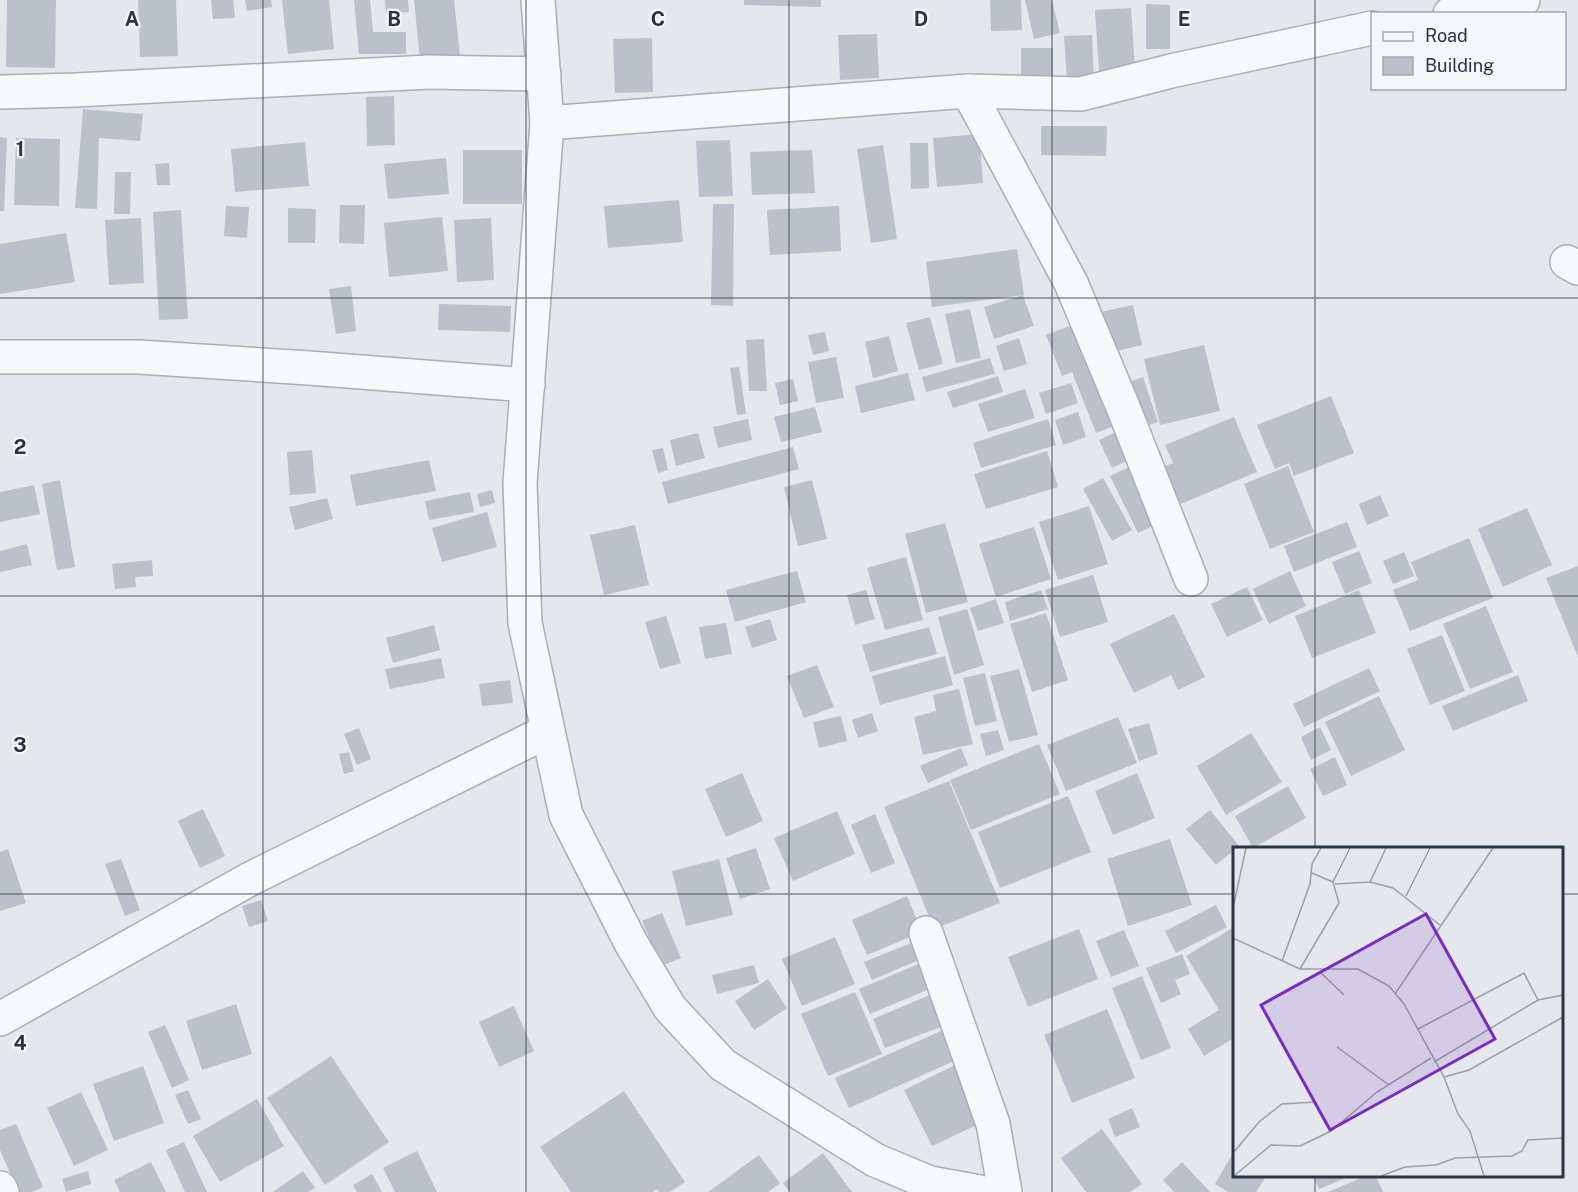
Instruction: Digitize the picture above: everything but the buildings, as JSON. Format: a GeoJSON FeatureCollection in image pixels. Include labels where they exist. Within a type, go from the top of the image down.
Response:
{"type":"FeatureCollection","features":[{"type":"Feature","properties":{"kind":"street"},"geometry":{"type":"LineString","coordinates":[[538,0],[547,123],[520,483],[525,623],[566,815],[631,943],[670,1008],[723,1065],[875,1160],[930,1183],[980,1192]]}},
{"type":"Feature","properties":{"kind":"street"},"geometry":{"type":"LineString","coordinates":[[1460,12],[1523,0]]}},
{"type":"Feature","properties":{"kind":"street"},"geometry":{"type":"LineString","coordinates":[[547,123],[968,91],[1081,94],[1171,71],[1371,28]]}},
{"type":"Feature","properties":{"kind":"street"},"geometry":{"type":"LineString","coordinates":[[0,92],[429,72],[544,74]]}},
{"type":"Feature","properties":{"kind":"street"},"geometry":{"type":"LineString","coordinates":[[968,91],[1071,283],[1124,407],[1191,579]]}},
{"type":"Feature","properties":{"kind":"street"},"geometry":{"type":"LineString","coordinates":[[0,357],[140,357],[528,385]]}},
{"type":"Feature","properties":{"kind":"street"},"geometry":{"type":"LineString","coordinates":[[0,1019],[250,879],[548,731]]}},
{"type":"Feature","properties":{"kind":"street"},"geometry":{"type":"LineString","coordinates":[[926,933],[993,1124],[1005,1192]]}},
{"type":"Feature","properties":{"kind":"street"},"geometry":{"type":"LineString","coordinates":[[0,1188],[2,1192]]}}]}
